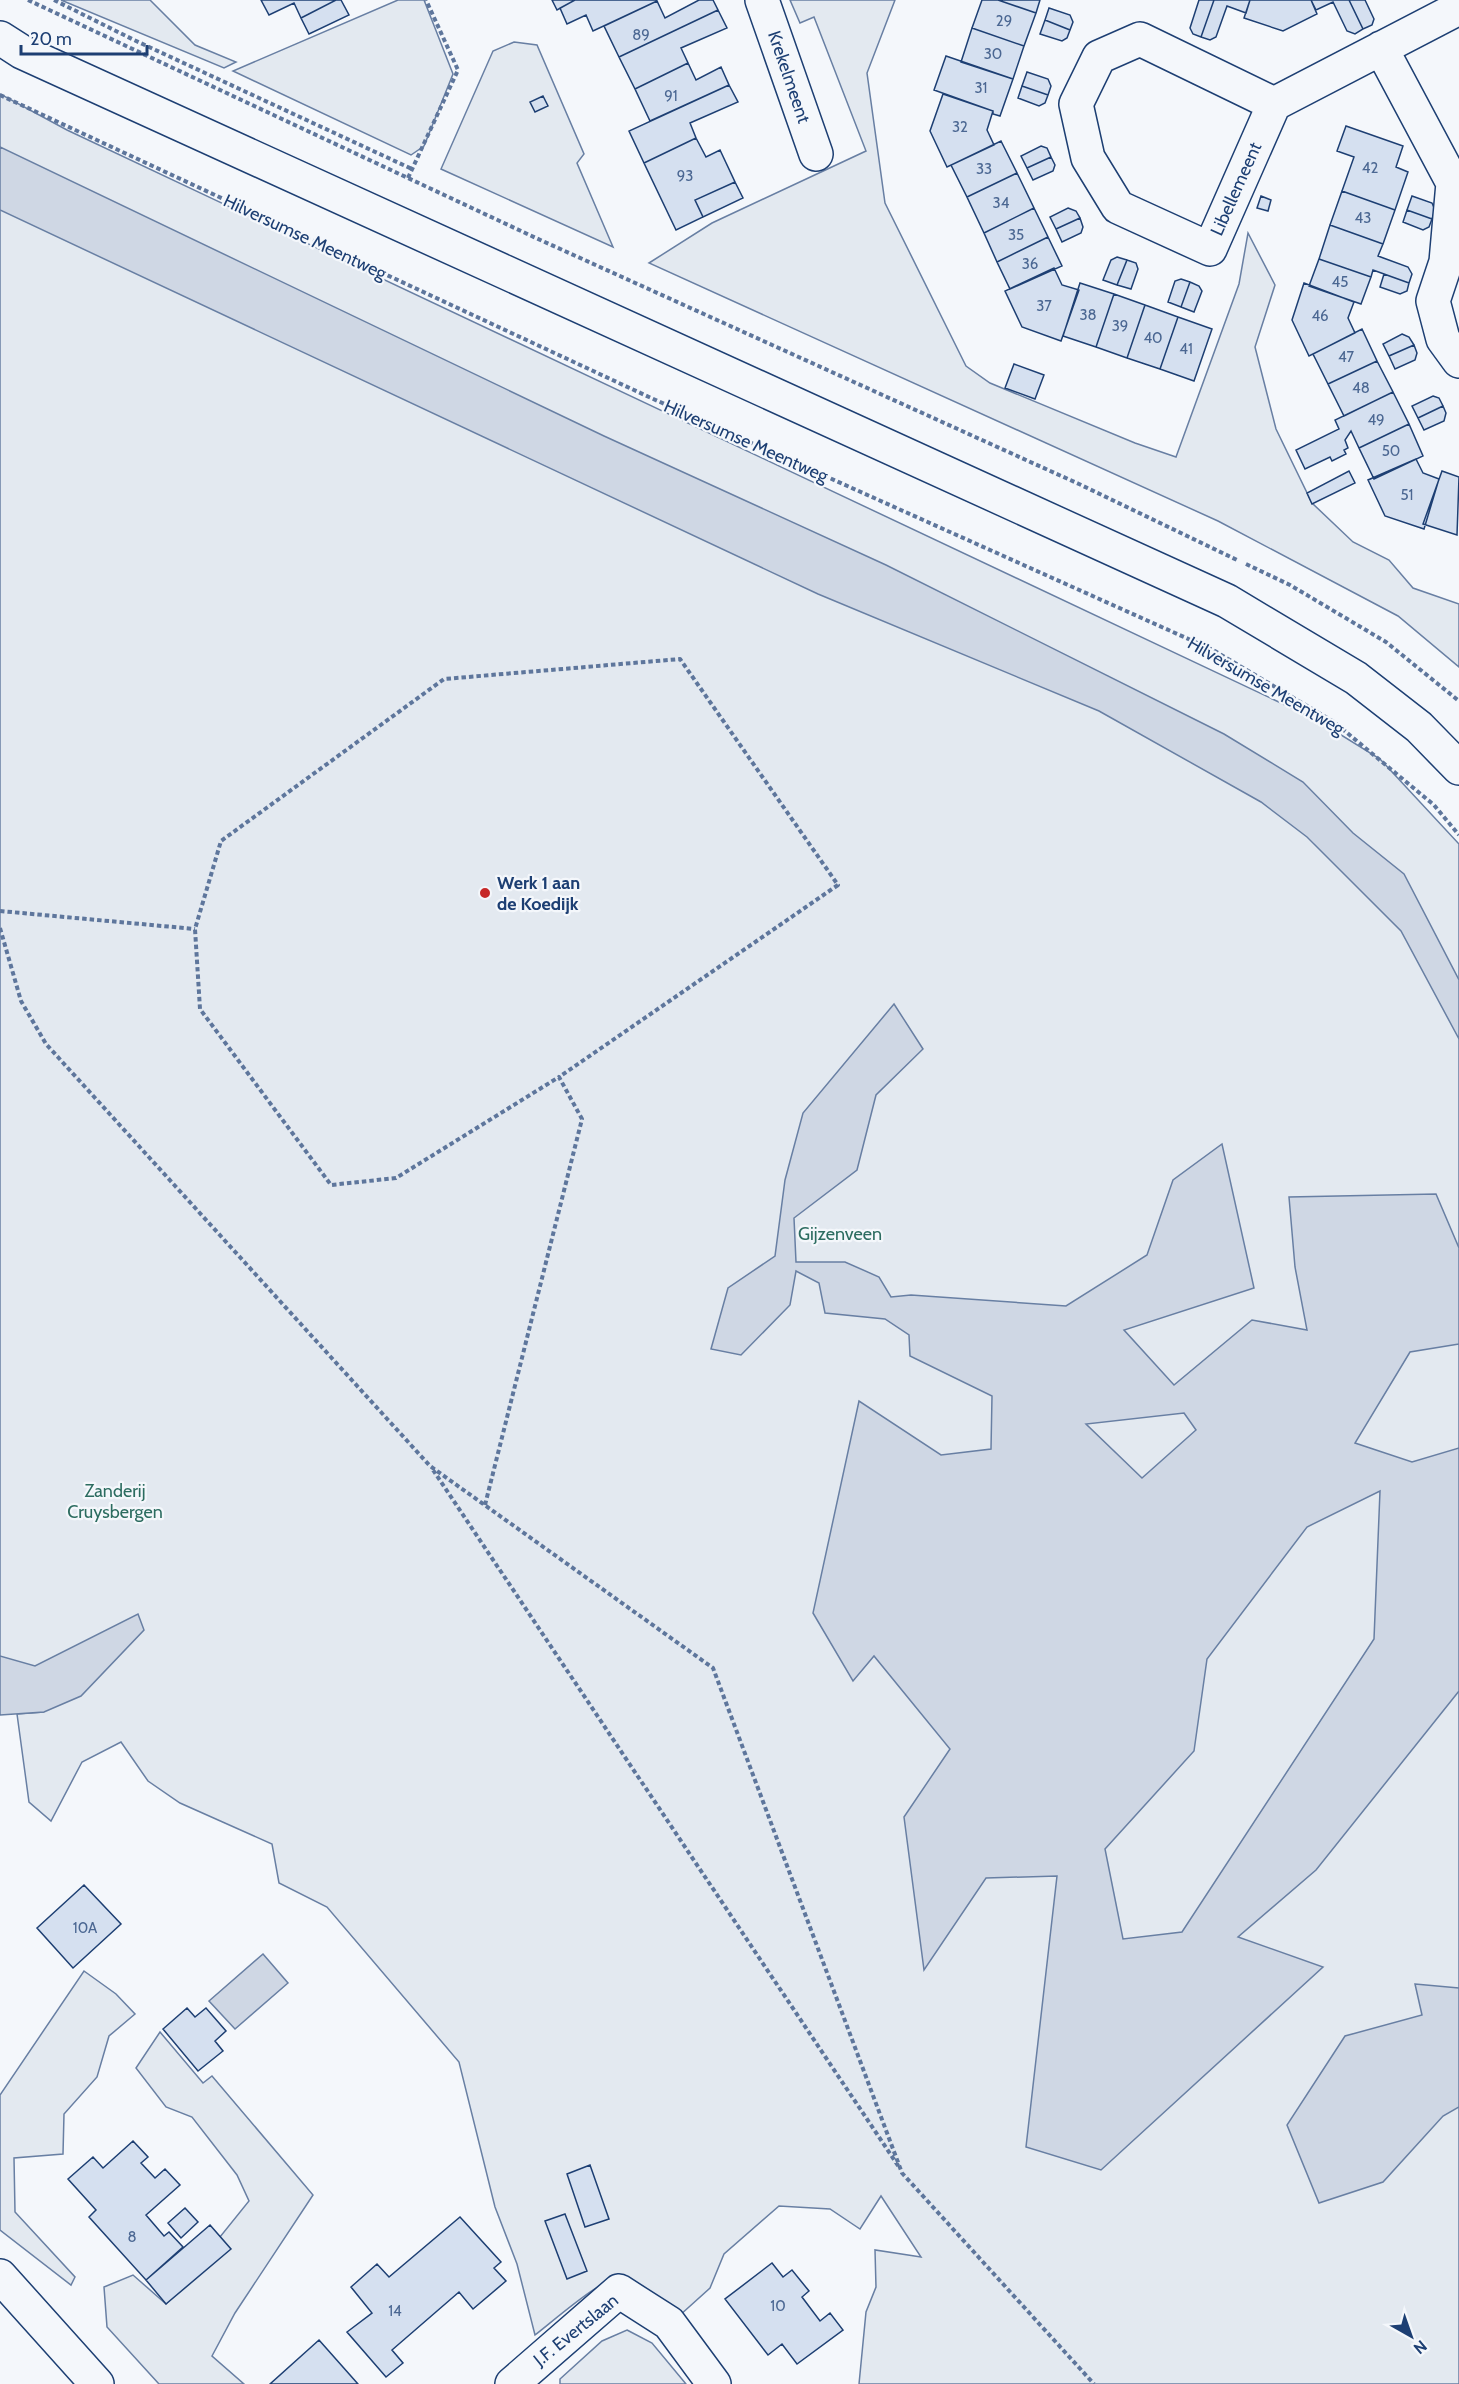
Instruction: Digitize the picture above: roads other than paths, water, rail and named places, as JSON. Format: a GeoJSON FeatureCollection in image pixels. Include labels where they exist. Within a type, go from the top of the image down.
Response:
{"type":"FeatureCollection","features":[{"type":"Feature","properties":{"kind":"street","name":"Krekelmeent"},"geometry":{"type":"LineString","coordinates":[[762,0],[816,154]]}},
{"type":"Feature","properties":{"kind":"street"},"geometry":{"type":"LineString","coordinates":[[1274,104],[1459,8]]}},
{"type":"Feature","properties":{"kind":"street"},"geometry":{"type":"LineString","coordinates":[[0,38],[33,57],[1227,601],[1356,678],[1419,727],[1459,768]]}},
{"type":"Feature","properties":{"kind":"street","name":"Libellemeent"},"geometry":{"type":"LineString","coordinates":[[1140,39],[1274,104],[1210,249],[1118,207],[1088,158],[1076,104],[1099,57],[1140,39]]}},
{"type":"Feature","properties":{"kind":"street"},"geometry":{"type":"LineString","coordinates":[[1381,48],[1453,183],[1446,262],[1433,301],[1443,339],[1459,361]]}},
{"type":"Feature","properties":{"kind":"street"},"geometry":{"type":"LineString","coordinates":[[0,2276],[97,2384]]}},
{"type":"Feature","properties":{"kind":"street","name":"J.F. Evertslaan"},"geometry":{"type":"LineString","coordinates":[[512,2384],[619,2291],[669,2323],[714,2384]]}},
{"type":"Feature","properties":{"kind":"place","name":"Werk 1 aan de Koedijk"},"geometry":{"type":"Point","coordinates":[485,893]}},
{"type":"Feature","properties":{"kind":"park label","name":"Gijzenveen"},"geometry":{"type":"Point","coordinates":[840,1234]}},
{"type":"Feature","properties":{"kind":"park label","name":"Zanderij Cruysbergen"},"geometry":{"type":"Point","coordinates":[115,1501]}}]}
